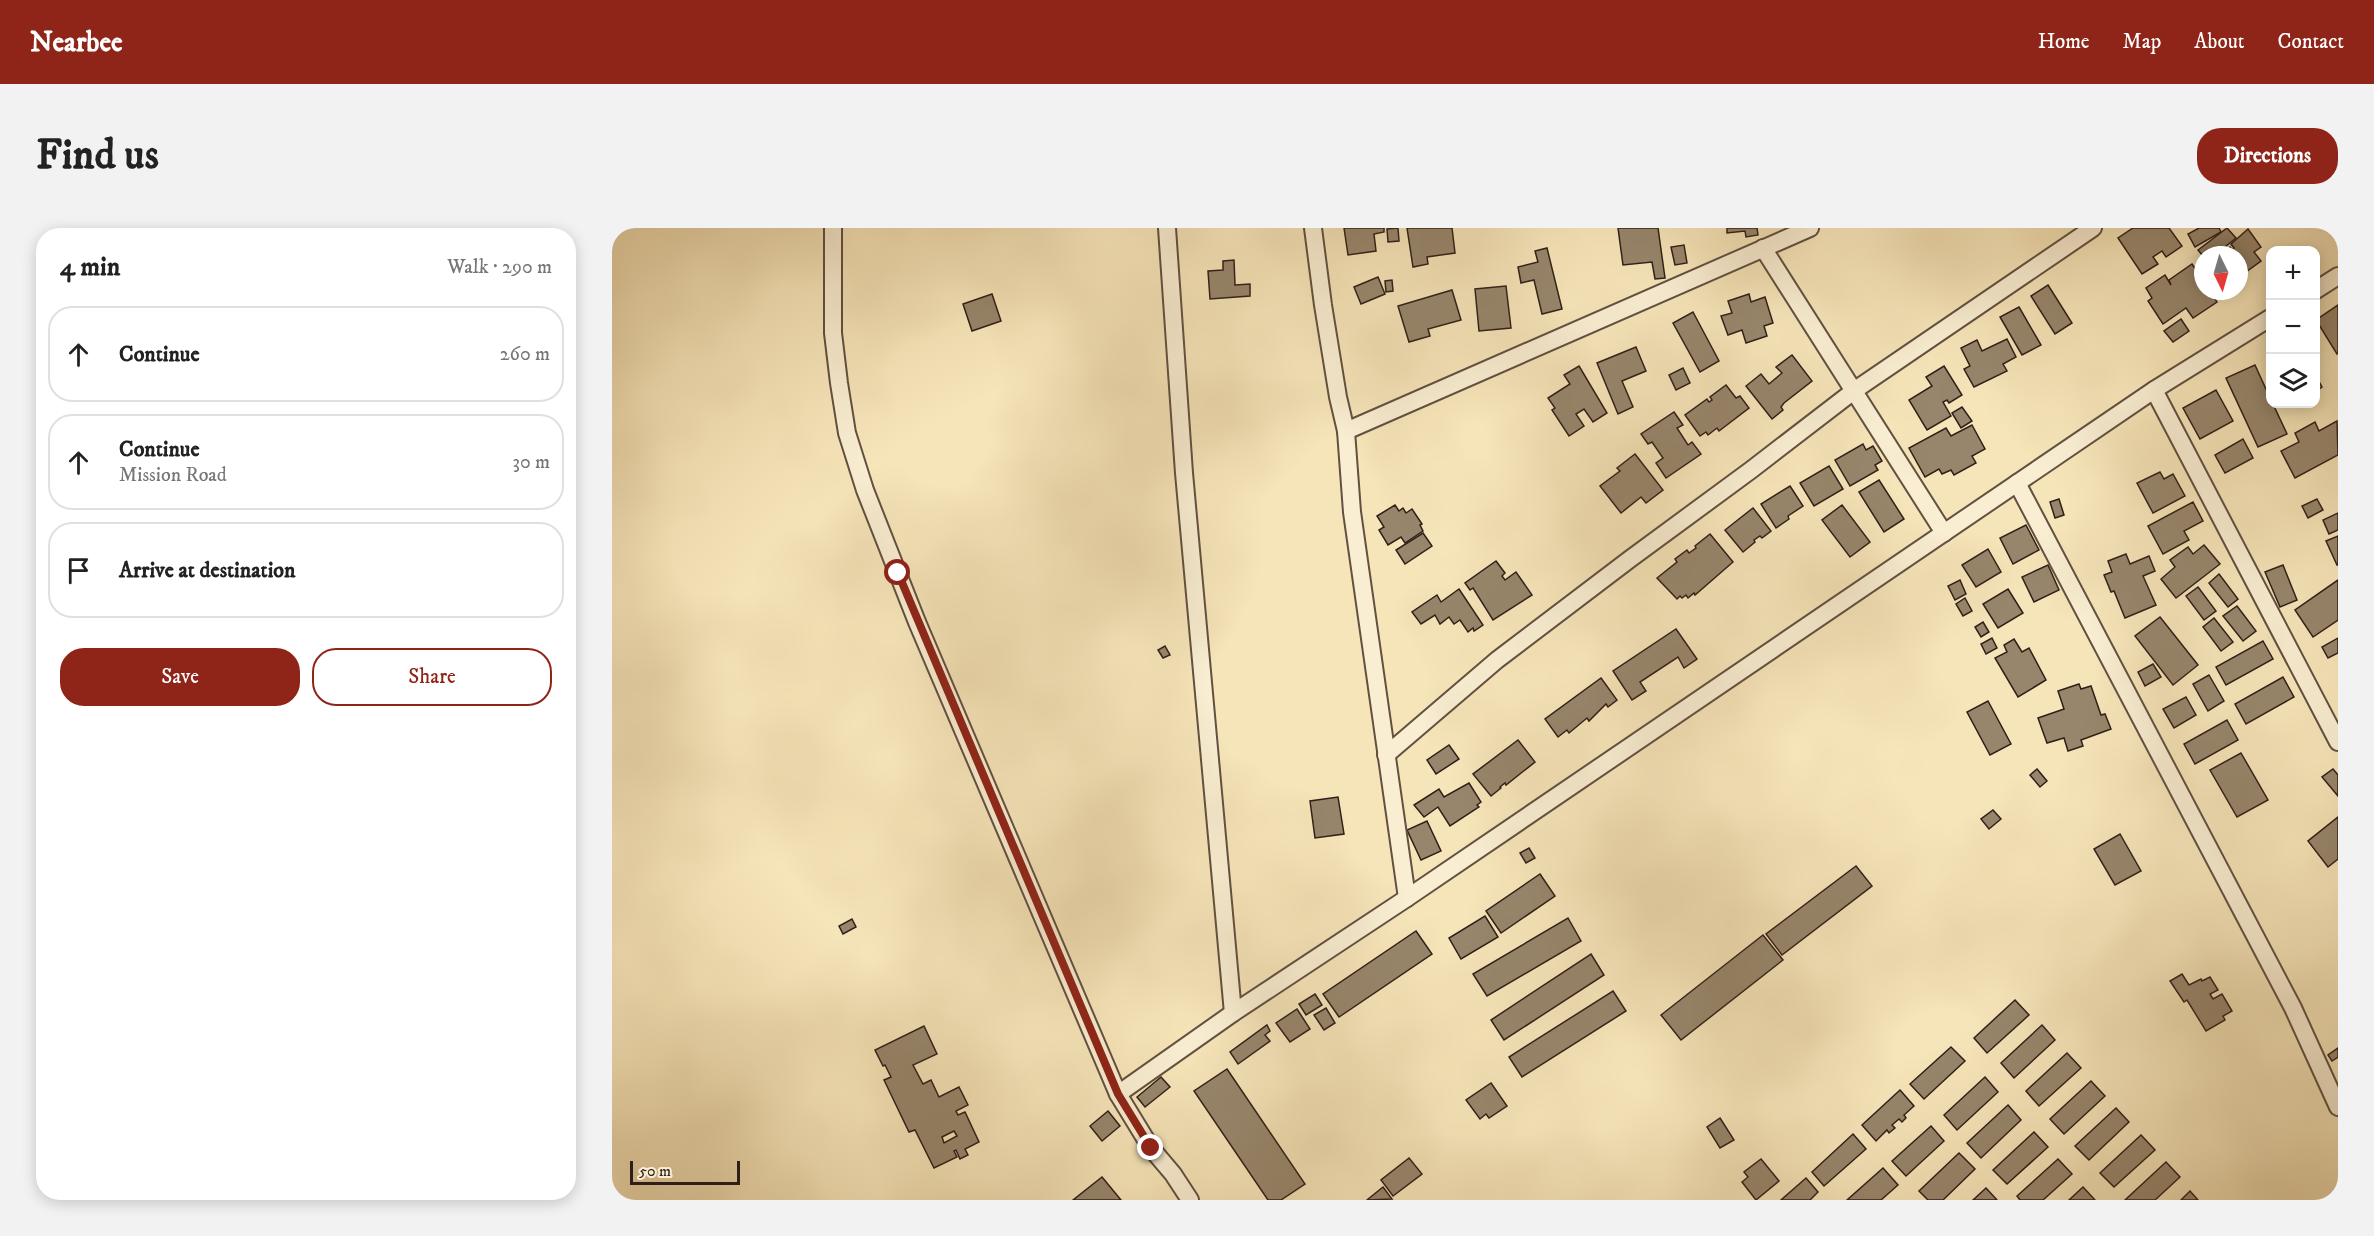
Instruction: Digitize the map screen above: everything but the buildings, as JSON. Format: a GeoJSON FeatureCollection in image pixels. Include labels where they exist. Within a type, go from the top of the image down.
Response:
{"type":"FeatureCollection","features":[{"type":"Feature","properties":{"kind":"street"},"geometry":{"type":"LineString","coordinates":[[833,228],[833,333],[839,383],[848,433],[865,490],[917,622],[1118,1094],[1151,1148],[1173,1174],[1190,1200]]}},
{"type":"Feature","properties":{"kind":"street"},"geometry":{"type":"LineString","coordinates":[[1167,228],[1184,473],[1233,1013]]}},
{"type":"Feature","properties":{"kind":"street"},"geometry":{"type":"LineString","coordinates":[[1313,228],[1331,351],[1346,431],[1352,512],[1407,898]]}},
{"type":"Feature","properties":{"kind":"street"},"geometry":{"type":"LineString","coordinates":[[1346,431],[1810,228]]}},
{"type":"Feature","properties":{"kind":"street"},"geometry":{"type":"LineString","coordinates":[[1386,755],[1497,660],[1855,390],[2093,228]]}},
{"type":"Feature","properties":{"kind":"street"},"geometry":{"type":"LineString","coordinates":[[1763,248],[1944,533]]}},
{"type":"Feature","properties":{"kind":"street"},"geometry":{"type":"LineString","coordinates":[[2320,287],[2338,276]]}},
{"type":"Feature","properties":{"kind":"street"},"geometry":{"type":"LineString","coordinates":[[1118,1094],[1233,1013],[1407,898],[2154,390],[2266,321]]}},
{"type":"Feature","properties":{"kind":"street"},"geometry":{"type":"LineString","coordinates":[[2154,390],[2338,742]]}},
{"type":"Feature","properties":{"kind":"street"},"geometry":{"type":"LineString","coordinates":[[2017,483],[2293,1008],[2338,1107]]}},
{"type":"Feature","properties":{"kind":"route"},"geometry":{"type":"LineString","coordinates":[[898,573],[1118,1094],[1151,1148]]}}]}
